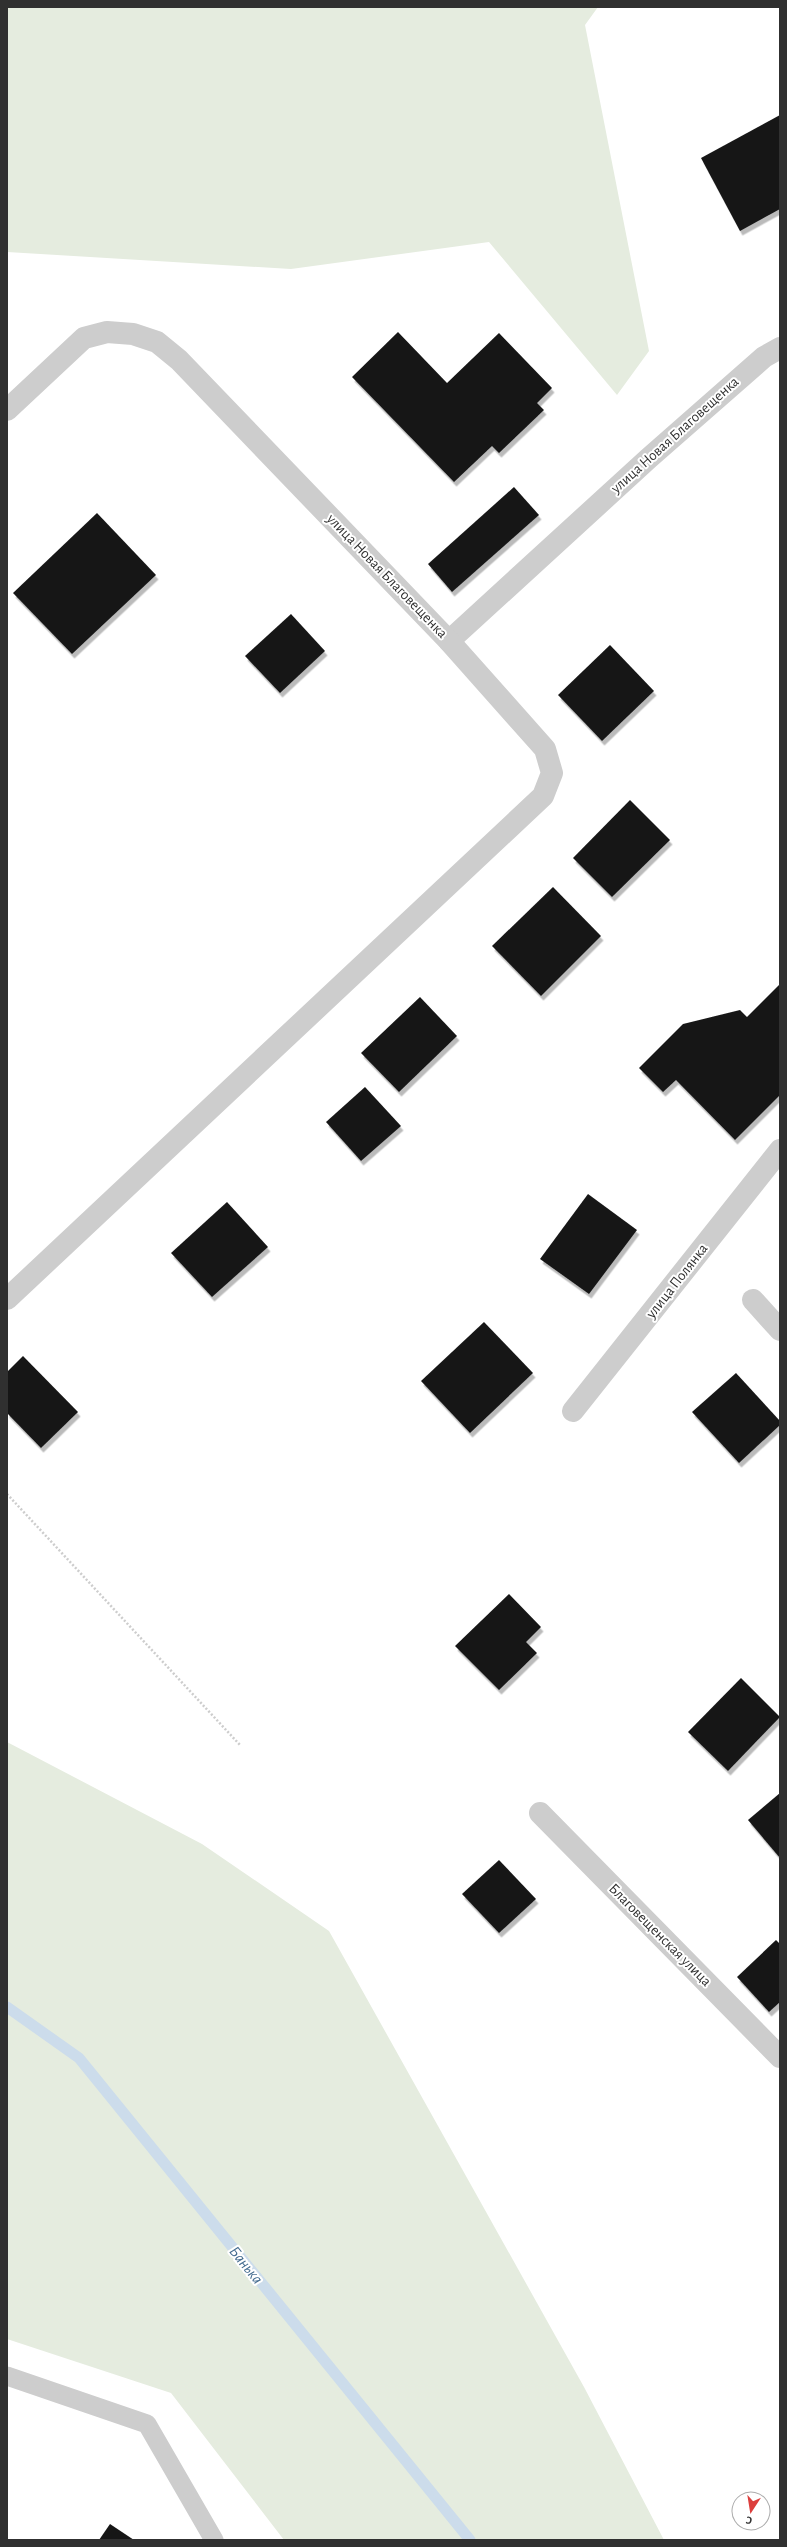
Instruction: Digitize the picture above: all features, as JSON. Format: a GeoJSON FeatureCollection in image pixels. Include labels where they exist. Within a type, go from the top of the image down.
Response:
{"type":"FeatureCollection","features":[{"type":"Feature","properties":{"kind":"street","name":"улица Новая Благовещенка"},"geometry":{"type":"LineString","coordinates":[[7,410],[84,338],[107,332],[133,334],[157,342],[179,360],[449,641],[649,458],[764,357],[780,348]]}},
{"type":"Feature","properties":{"kind":"street"},"geometry":{"type":"LineString","coordinates":[[7,1299],[543,796],[552,773],[545,749],[449,641]]}},
{"type":"Feature","properties":{"kind":"street","name":"улица Полянка"},"geometry":{"type":"LineString","coordinates":[[573,1411],[780,1150]]}},
{"type":"Feature","properties":{"kind":"street"},"geometry":{"type":"LineString","coordinates":[[752,1300],[780,1330]]}},
{"type":"Feature","properties":{"kind":"street","name":"Благовещенская улица"},"geometry":{"type":"LineString","coordinates":[[540,1813],[780,2057]]}},
{"type":"Feature","properties":{"kind":"lane"},"geometry":{"type":"LineString","coordinates":[[7,2376],[147,2424],[214,2540]]}},
{"type":"Feature","properties":{"kind":"path"},"geometry":{"type":"LineString","coordinates":[[7,1494],[240,1745]]}},
{"type":"Feature","properties":{"kind":"shaded area"},"geometry":{"type":"Polygon","coordinates":[[[7,7],[598,7],[585,25],[649,351],[617,395],[489,242],[291,269],[7,252],[7,7]]]}},
{"type":"Feature","properties":{"kind":"shaded area"},"geometry":{"type":"Polygon","coordinates":[[[7,1742],[202,1844],[329,1931],[584,2387],[664,2540],[284,2540],[171,2393],[7,2339],[7,1742]]]}},
{"type":"Feature","properties":{"kind":"building"},"geometry":{"type":"Polygon","coordinates":[[[780,115],[780,209],[740,231],[701,158],[780,115]]]}},
{"type":"Feature","properties":{"kind":"building"},"geometry":{"type":"Polygon","coordinates":[[[398,332],[447,383],[499,333],[552,388],[537,403],[544,410],[499,453],[492,446],[454,482],[352,377],[398,332]]]}},
{"type":"Feature","properties":{"kind":"building"},"geometry":{"type":"Polygon","coordinates":[[[514,487],[539,515],[452,592],[428,564],[514,487]]]}},
{"type":"Feature","properties":{"kind":"building"},"geometry":{"type":"Polygon","coordinates":[[[97,513],[156,575],[72,654],[13,593],[97,513]]]}},
{"type":"Feature","properties":{"kind":"building"},"geometry":{"type":"Polygon","coordinates":[[[291,614],[325,651],[280,693],[245,656],[291,614]]]}},
{"type":"Feature","properties":{"kind":"building"},"geometry":{"type":"Polygon","coordinates":[[[610,645],[654,691],[602,741],[558,695],[610,645]]]}},
{"type":"Feature","properties":{"kind":"building"},"geometry":{"type":"Polygon","coordinates":[[[630,800],[670,840],[612,897],[573,858],[630,800]]]}},
{"type":"Feature","properties":{"kind":"building"},"geometry":{"type":"Polygon","coordinates":[[[553,887],[601,936],[541,996],[492,946],[553,887]]]}},
{"type":"Feature","properties":{"kind":"building"},"geometry":{"type":"Polygon","coordinates":[[[780,984],[780,1095],[735,1140],[676,1080],[663,1092],[639,1068],[683,1024],[740,1010],[747,1017],[780,984]]]}},
{"type":"Feature","properties":{"kind":"building"},"geometry":{"type":"Polygon","coordinates":[[[420,997],[457,1036],[399,1092],[361,1053],[420,997]]]}},
{"type":"Feature","properties":{"kind":"building"},"geometry":{"type":"Polygon","coordinates":[[[365,1087],[401,1126],[361,1161],[326,1122],[365,1087]]]}},
{"type":"Feature","properties":{"kind":"building"},"geometry":{"type":"Polygon","coordinates":[[[588,1194],[637,1230],[589,1294],[540,1259],[588,1194]]]}},
{"type":"Feature","properties":{"kind":"building"},"geometry":{"type":"Polygon","coordinates":[[[227,1202],[268,1247],[212,1297],[171,1253],[227,1202]]]}},
{"type":"Feature","properties":{"kind":"building"},"geometry":{"type":"Polygon","coordinates":[[[484,1322],[533,1373],[470,1433],[421,1381],[484,1322]]]}},
{"type":"Feature","properties":{"kind":"building"},"geometry":{"type":"Polygon","coordinates":[[[23,1356],[78,1412],[41,1448],[7,1413],[7,1372],[23,1356]]]}},
{"type":"Feature","properties":{"kind":"building"},"geometry":{"type":"Polygon","coordinates":[[[736,1373],[780,1421],[780,1425],[739,1463],[692,1412],[736,1373]]]}},
{"type":"Feature","properties":{"kind":"building"},"geometry":{"type":"Polygon","coordinates":[[[509,1594],[541,1627],[526,1642],[537,1653],[499,1690],[455,1646],[509,1594]]]}},
{"type":"Feature","properties":{"kind":"building"},"geometry":{"type":"Polygon","coordinates":[[[741,1678],[780,1717],[728,1771],[688,1732],[741,1678]]]}},
{"type":"Feature","properties":{"kind":"building"},"geometry":{"type":"Polygon","coordinates":[[[780,1793],[780,1858],[748,1820],[780,1793]]]}},
{"type":"Feature","properties":{"kind":"building"},"geometry":{"type":"Polygon","coordinates":[[[499,1860],[536,1899],[499,1933],[462,1894],[499,1860]]]}},
{"type":"Feature","properties":{"kind":"building"},"geometry":{"type":"Polygon","coordinates":[[[776,1940],[780,1944],[780,2002],[769,2012],[737,1977],[776,1940]]]}},
{"type":"Feature","properties":{"kind":"building"},"geometry":{"type":"Polygon","coordinates":[[[110,2524],[134,2540],[99,2540],[110,2524]]]}},
{"type":"Feature","properties":{"kind":"waterway","name":"Банька"},"geometry":{"type":"LineString","coordinates":[[7,2007],[79,2058],[470,2540]]}}]}
